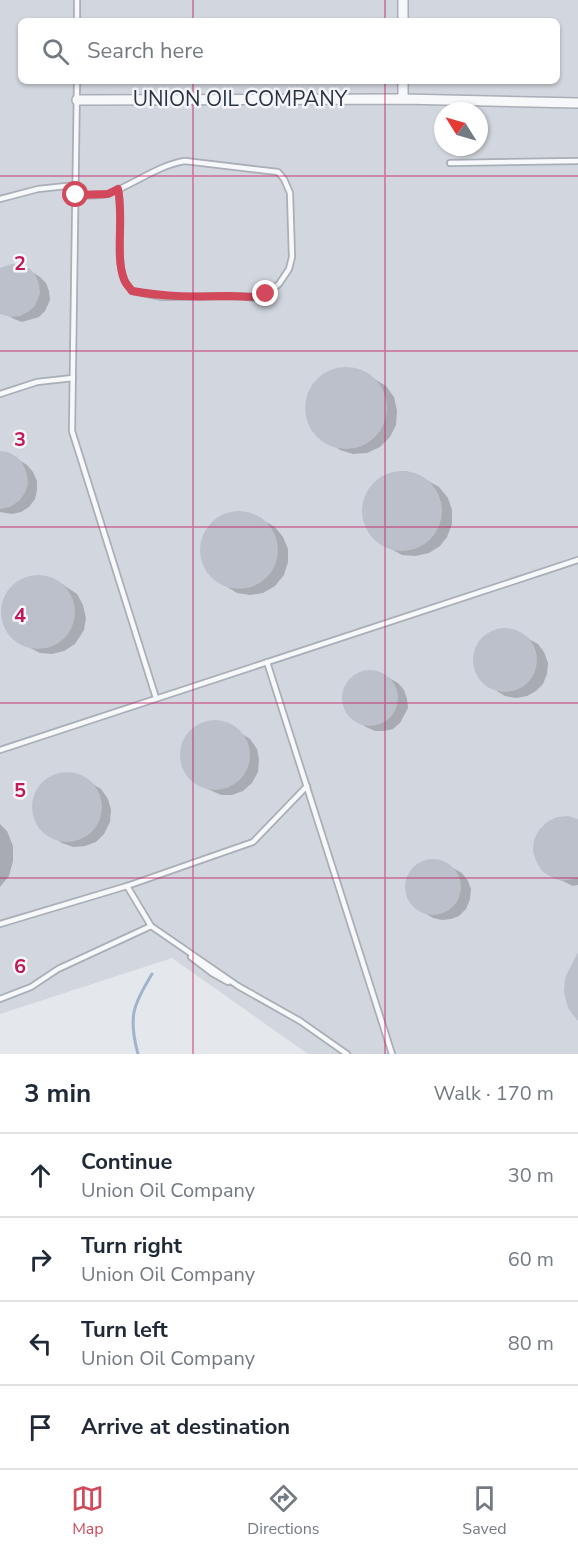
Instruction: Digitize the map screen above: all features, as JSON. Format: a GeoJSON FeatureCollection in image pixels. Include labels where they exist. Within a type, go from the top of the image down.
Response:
{"type":"FeatureCollection","features":[{"type":"Feature","properties":{"kind":"street"},"geometry":{"type":"LineString","coordinates":[[403,0],[403,18]]}},
{"type":"Feature","properties":{"kind":"street"},"geometry":{"type":"LineString","coordinates":[[403,84],[403,99]]}},
{"type":"Feature","properties":{"kind":"street","name":"UNION OIL COMPANY"},"geometry":{"type":"LineString","coordinates":[[77,100],[403,99],[578,103]]}},
{"type":"Feature","properties":{"kind":"lane"},"geometry":{"type":"LineString","coordinates":[[77,0],[77,18]]}},
{"type":"Feature","properties":{"kind":"lane"},"geometry":{"type":"LineString","coordinates":[[77,84],[72,431],[156,698]]}},
{"type":"Feature","properties":{"kind":"lane"},"geometry":{"type":"LineString","coordinates":[[76,195],[108,194],[118,189],[175,162],[184,161],[278,172],[284,179],[290,194],[292,257],[289,269],[279,284],[266,294],[255,298],[242,296],[162,297],[132,291],[124,280],[121,261],[122,215],[118,189]]}},
{"type":"Feature","properties":{"kind":"lane"},"geometry":{"type":"LineString","coordinates":[[450,163],[578,161]]}},
{"type":"Feature","properties":{"kind":"lane"},"geometry":{"type":"LineString","coordinates":[[0,199],[38,189],[76,185]]}},
{"type":"Feature","properties":{"kind":"lane"},"geometry":{"type":"LineString","coordinates":[[0,394],[37,382],[73,378]]}},
{"type":"Feature","properties":{"kind":"lane"},"geometry":{"type":"LineString","coordinates":[[0,750],[578,560]]}},
{"type":"Feature","properties":{"kind":"lane"},"geometry":{"type":"LineString","coordinates":[[267,662],[392,1054]]}},
{"type":"Feature","properties":{"kind":"lane"},"geometry":{"type":"LineString","coordinates":[[0,924],[127,886],[253,842],[307,786]]}},
{"type":"Feature","properties":{"kind":"lane"},"geometry":{"type":"LineString","coordinates":[[127,886],[151,926],[238,986],[300,1021],[346,1054]]}},
{"type":"Feature","properties":{"kind":"lane"},"geometry":{"type":"LineString","coordinates":[[0,999],[31,987],[58,969],[151,926]]}},
{"type":"Feature","properties":{"kind":"shaded area"},"geometry":{"type":"Polygon","coordinates":[[[0,0],[578,0],[578,1054],[308,1054],[172,958],[0,1014],[0,0]]]}},
{"type":"Feature","properties":{"kind":"building"},"geometry":{"type":"Polygon","coordinates":[[[12,264],[30,269],[36,276],[40,293],[35,306],[28,312],[11,317],[0,314],[0,268],[12,264]]]}},
{"type":"Feature","properties":{"kind":"building"},"geometry":{"type":"Polygon","coordinates":[[[346,367],[362,370],[375,379],[384,392],[387,408],[384,424],[375,437],[362,446],[346,449],[330,446],[317,437],[308,424],[305,408],[308,392],[317,379],[330,370],[346,367]]]}},
{"type":"Feature","properties":{"kind":"building"},"geometry":{"type":"Polygon","coordinates":[[[0,451],[17,457],[23,464],[28,484],[19,501],[10,507],[0,509],[0,451]]]}},
{"type":"Feature","properties":{"kind":"building"},"geometry":{"type":"Polygon","coordinates":[[[394,471],[410,471],[431,482],[442,503],[442,519],[431,540],[410,551],[394,551],[380,545],[368,533],[362,519],[362,503],[368,489],[380,477],[394,471]]]}},
{"type":"Feature","properties":{"kind":"building"},"geometry":{"type":"Polygon","coordinates":[[[231,511],[247,511],[261,517],[272,528],[278,542],[278,558],[272,572],[261,583],[247,589],[231,589],[217,583],[206,572],[200,558],[200,542],[206,528],[217,517],[231,511]]]}},
{"type":"Feature","properties":{"kind":"building"},"geometry":{"type":"Polygon","coordinates":[[[31,575],[45,575],[59,581],[69,591],[75,605],[73,626],[59,643],[45,649],[31,649],[17,643],[7,633],[1,619],[1,605],[7,591],[17,581],[31,575]]]}},
{"type":"Feature","properties":{"kind":"building"},"geometry":{"type":"Polygon","coordinates":[[[499,628],[511,628],[528,637],[535,648],[537,660],[535,672],[528,683],[511,692],[499,692],[487,687],[478,678],[473,666],[473,654],[478,642],[487,633],[499,628]]]}},
{"type":"Feature","properties":{"kind":"building"},"geometry":{"type":"Polygon","coordinates":[[[365,670],[375,670],[390,678],[396,687],[398,698],[396,709],[390,718],[375,726],[365,726],[354,721],[347,714],[342,703],[342,693],[347,682],[354,675],[365,670]]]}},
{"type":"Feature","properties":{"kind":"building"},"geometry":{"type":"Polygon","coordinates":[[[215,720],[234,726],[244,736],[250,755],[244,774],[234,784],[215,790],[196,784],[186,774],[180,755],[186,736],[196,726],[215,720]]]}},
{"type":"Feature","properties":{"kind":"building"},"geometry":{"type":"Polygon","coordinates":[[[67,772],[86,778],[96,788],[102,807],[96,826],[86,836],[67,842],[48,836],[38,826],[32,807],[38,788],[48,778],[67,772]]]}},
{"type":"Feature","properties":{"kind":"building"},"geometry":{"type":"Polygon","coordinates":[[[568,816],[578,819],[578,878],[561,881],[542,871],[533,851],[534,840],[539,830],[547,822],[557,817],[568,816]]]}},
{"type":"Feature","properties":{"kind":"building"},"geometry":{"type":"Polygon","coordinates":[[[428,859],[438,859],[453,867],[459,876],[461,887],[459,898],[453,907],[438,915],[428,915],[417,910],[410,903],[405,892],[405,882],[410,871],[417,864],[428,859]]]}},
{"type":"Feature","properties":{"kind":"building"},"geometry":{"type":"Polygon","coordinates":[[[578,952],[578,1021],[568,1008],[564,992],[565,978],[578,952]]]}},
{"type":"Feature","properties":{"kind":"waterway"},"geometry":{"type":"LineString","coordinates":[[138,1054],[133,1030],[134,1012],[140,994],[152,974]]}},
{"type":"Feature","properties":{"kind":"route"},"geometry":{"type":"LineString","coordinates":[[76,195],[108,194],[118,189],[122,215],[121,261],[124,280],[132,291],[162,297],[242,296],[255,298],[266,294]]}}]}
